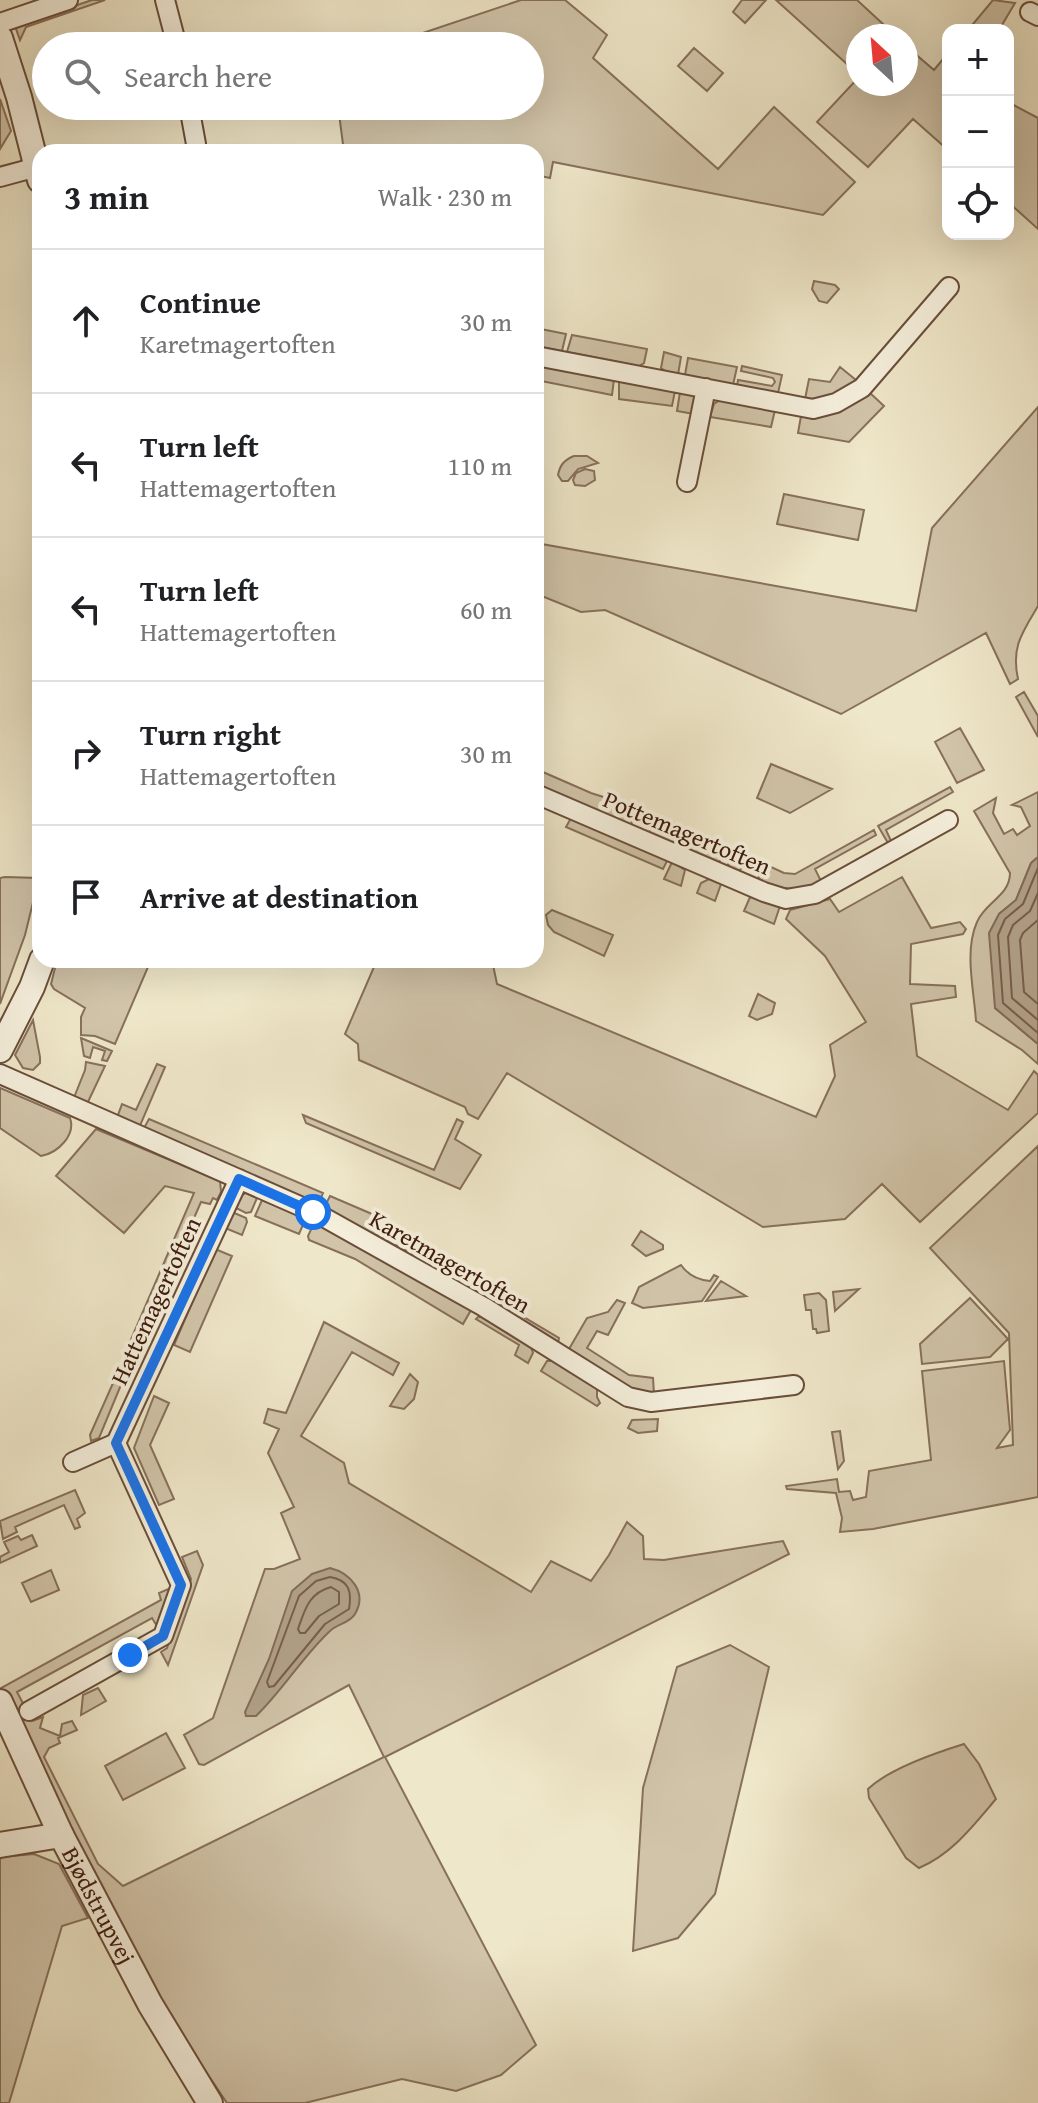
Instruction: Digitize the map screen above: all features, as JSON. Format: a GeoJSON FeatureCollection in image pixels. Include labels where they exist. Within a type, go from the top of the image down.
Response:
{"type":"FeatureCollection","features":[{"type":"Feature","properties":{"kind":"street"},"geometry":{"type":"LineString","coordinates":[[0,23],[68,0]]}},
{"type":"Feature","properties":{"kind":"street"},"geometry":{"type":"LineString","coordinates":[[165,0],[173,32]]}},
{"type":"Feature","properties":{"kind":"street"},"geometry":{"type":"LineString","coordinates":[[0,38],[32,149]]}},
{"type":"Feature","properties":{"kind":"street"},"geometry":{"type":"LineString","coordinates":[[192,120],[196,144]]}},
{"type":"Feature","properties":{"kind":"street"},"geometry":{"type":"LineString","coordinates":[[0,177],[32,174]]}},
{"type":"Feature","properties":{"kind":"street"},"geometry":{"type":"LineString","coordinates":[[544,358],[813,409],[836,403],[862,388],[949,287]]}},
{"type":"Feature","properties":{"kind":"street"},"geometry":{"type":"LineString","coordinates":[[687,482],[706,388]]}},
{"type":"Feature","properties":{"kind":"street","name":"Pottemagertoften"},"geometry":{"type":"LineString","coordinates":[[544,797],[786,899],[815,894],[948,820]]}},
{"type":"Feature","properties":{"kind":"street"},"geometry":{"type":"LineString","coordinates":[[0,1050],[39,968]]}},
{"type":"Feature","properties":{"kind":"street","name":"Karetmagertoften"},"geometry":{"type":"LineString","coordinates":[[0,1074],[318,1214],[418,1268],[628,1397],[651,1402],[794,1385]]}},
{"type":"Feature","properties":{"kind":"street","name":"Hattemagertoften"},"geometry":{"type":"LineString","coordinates":[[116,1443],[239,1179]]}},
{"type":"Feature","properties":{"kind":"street"},"geometry":{"type":"LineString","coordinates":[[29,1711],[163,1636],[181,1585],[116,1443],[73,1462]]}},
{"type":"Feature","properties":{"kind":"street","name":"Bjødstrupvej"},"geometry":{"type":"LineString","coordinates":[[0,1702],[61,1835],[150,2004],[210,2103]]}},
{"type":"Feature","properties":{"kind":"street"},"geometry":{"type":"LineString","coordinates":[[0,1845],[61,1835]]}},
{"type":"Feature","properties":{"kind":"shaded area"},"geometry":{"type":"Polygon","coordinates":[[[92,0],[105,0],[26,27],[20,40],[15,26],[92,0]]]}},
{"type":"Feature","properties":{"kind":"shaded area"},"geometry":{"type":"Polygon","coordinates":[[[521,0],[565,0],[607,35],[593,58],[718,169],[774,107],[855,182],[823,215],[553,162],[550,178],[544,177],[544,144],[343,144],[340,120],[544,120],[544,32],[426,32],[521,0]]]}},
{"type":"Feature","properties":{"kind":"shaded area"},"geometry":{"type":"Polygon","coordinates":[[[742,0],[766,0],[745,23],[733,12],[742,0]]]}},
{"type":"Feature","properties":{"kind":"shaded area"},"geometry":{"type":"Polygon","coordinates":[[[776,0],[857,0],[883,24],[846,24],[846,63],[776,0]]]}},
{"type":"Feature","properties":{"kind":"shaded area"},"geometry":{"type":"Polygon","coordinates":[[[993,0],[1015,3],[1003,24],[973,24],[993,0]]]}},
{"type":"Feature","properties":{"kind":"shaded area"},"geometry":{"type":"Polygon","coordinates":[[[694,48],[723,73],[707,91],[678,66],[694,48]]]}},
{"type":"Feature","properties":{"kind":"shaded area"},"geometry":{"type":"Polygon","coordinates":[[[918,56],[934,70],[942,60],[942,145],[913,119],[868,167],[817,122],[846,91],[846,96],[918,96],[918,56]]]}},
{"type":"Feature","properties":{"kind":"shaded area"},"geometry":{"type":"Polygon","coordinates":[[[0,99],[11,131],[0,149],[0,99]]]}},
{"type":"Feature","properties":{"kind":"shaded area"},"geometry":{"type":"Polygon","coordinates":[[[1014,105],[1038,118],[1038,229],[1014,207],[1014,105]]]}},
{"type":"Feature","properties":{"kind":"shaded area"},"geometry":{"type":"Polygon","coordinates":[[[814,281],[835,285],[839,289],[827,303],[819,301],[812,289],[814,281]]]}},
{"type":"Feature","properties":{"kind":"shaded area"},"geometry":{"type":"Polygon","coordinates":[[[544,330],[566,334],[562,351],[544,348],[544,330]]]}},
{"type":"Feature","properties":{"kind":"shaded area"},"geometry":{"type":"Polygon","coordinates":[[[572,335],[647,349],[644,363],[639,366],[567,352],[572,335]]]}},
{"type":"Feature","properties":{"kind":"shaded area"},"geometry":{"type":"Polygon","coordinates":[[[664,352],[681,357],[678,375],[661,368],[664,352]]]}},
{"type":"Feature","properties":{"kind":"shaded area"},"geometry":{"type":"Polygon","coordinates":[[[688,358],[737,367],[733,385],[685,375],[688,358]]]}},
{"type":"Feature","properties":{"kind":"shaded area"},"geometry":{"type":"Polygon","coordinates":[[[544,366],[614,379],[612,395],[544,382],[544,366]]]}},
{"type":"Feature","properties":{"kind":"shaded area"},"geometry":{"type":"Polygon","coordinates":[[[742,366],[782,375],[778,393],[737,386],[738,380],[772,386],[775,382],[773,378],[741,371],[742,366]]]}},
{"type":"Feature","properties":{"kind":"shaded area"},"geometry":{"type":"Polygon","coordinates":[[[840,367],[856,380],[832,394],[805,399],[809,379],[830,382],[840,367]]]}},
{"type":"Feature","properties":{"kind":"shaded area"},"geometry":{"type":"Polygon","coordinates":[[[619,380],[675,391],[672,406],[619,399],[619,380]]]}},
{"type":"Feature","properties":{"kind":"shaded area"},"geometry":{"type":"Polygon","coordinates":[[[680,392],[693,395],[696,400],[694,414],[677,411],[680,392]]]}},
{"type":"Feature","properties":{"kind":"shaded area"},"geometry":{"type":"Polygon","coordinates":[[[869,392],[884,406],[849,442],[798,433],[801,416],[837,410],[869,392]]]}},
{"type":"Feature","properties":{"kind":"shaded area"},"geometry":{"type":"Polygon","coordinates":[[[720,400],[775,410],[771,427],[710,417],[714,404],[720,400]]]}},
{"type":"Feature","properties":{"kind":"shaded area"},"geometry":{"type":"Polygon","coordinates":[[[1038,407],[1038,606],[1017,649],[1018,679],[1010,684],[986,633],[841,714],[605,610],[581,612],[544,597],[544,544],[916,611],[932,528],[1038,407]]]}},
{"type":"Feature","properties":{"kind":"shaded area"},"geometry":{"type":"Polygon","coordinates":[[[574,456],[587,456],[598,463],[578,469],[568,481],[562,481],[558,475],[560,468],[574,456]]]}},
{"type":"Feature","properties":{"kind":"shaded area"},"geometry":{"type":"Polygon","coordinates":[[[585,469],[594,471],[595,480],[585,486],[575,485],[573,480],[576,473],[585,469]]]}},
{"type":"Feature","properties":{"kind":"shaded area"},"geometry":{"type":"Polygon","coordinates":[[[784,494],[864,510],[858,540],[777,524],[784,494]]]}},
{"type":"Feature","properties":{"kind":"shaded area"},"geometry":{"type":"Polygon","coordinates":[[[1024,692],[1038,716],[1038,737],[1016,697],[1024,692]]]}},
{"type":"Feature","properties":{"kind":"shaded area"},"geometry":{"type":"Polygon","coordinates":[[[960,728],[984,770],[957,783],[935,742],[960,728]]]}},
{"type":"Feature","properties":{"kind":"shaded area"},"geometry":{"type":"Polygon","coordinates":[[[771,764],[832,789],[790,813],[757,798],[771,764]]]}},
{"type":"Feature","properties":{"kind":"shaded area"},"geometry":{"type":"Polygon","coordinates":[[[544,772],[591,793],[638,808],[631,825],[544,788],[544,772]]]}},
{"type":"Feature","properties":{"kind":"shaded area"},"geometry":{"type":"Polygon","coordinates":[[[950,787],[953,792],[886,830],[891,841],[888,843],[878,826],[950,787]]]}},
{"type":"Feature","properties":{"kind":"shaded area"},"geometry":{"type":"Polygon","coordinates":[[[1038,792],[1038,857],[1031,863],[1016,900],[999,914],[995,1008],[1038,1044],[1038,1064],[976,1021],[970,958],[977,922],[1006,888],[1010,873],[974,811],[996,798],[993,813],[1004,834],[1013,829],[1017,835],[1030,826],[1021,807],[1012,805],[1038,792]]]}},
{"type":"Feature","properties":{"kind":"shaded area"},"geometry":{"type":"Polygon","coordinates":[[[656,815],[727,846],[719,863],[649,833],[656,815]]]}},
{"type":"Feature","properties":{"kind":"shaded area"},"geometry":{"type":"Polygon","coordinates":[[[571,818],[668,859],[663,869],[566,827],[571,818]]]}},
{"type":"Feature","properties":{"kind":"shaded area"},"geometry":{"type":"Polygon","coordinates":[[[874,830],[876,835],[815,869],[821,881],[804,887],[781,888],[757,881],[763,867],[746,859],[739,872],[727,867],[734,850],[784,873],[795,874],[874,830]]]}},
{"type":"Feature","properties":{"kind":"shaded area"},"geometry":{"type":"Polygon","coordinates":[[[672,862],[685,870],[681,886],[664,879],[672,862]]]}},
{"type":"Feature","properties":{"kind":"shaded area"},"geometry":{"type":"Polygon","coordinates":[[[902,877],[931,928],[960,922],[966,929],[963,934],[911,944],[910,984],[955,986],[956,997],[911,1004],[917,1056],[1008,1110],[1034,1071],[1038,1075],[1038,1113],[920,1222],[882,1184],[845,1219],[763,1227],[507,1073],[478,1119],[468,1114],[465,1107],[359,1060],[358,1044],[345,1034],[374,968],[494,968],[497,984],[816,1117],[835,1076],[830,1045],[866,1022],[825,956],[786,919],[790,910],[830,899],[839,912],[902,877]]]}},
{"type":"Feature","properties":{"kind":"shaded area"},"geometry":{"type":"Polygon","coordinates":[[[0,878],[32,878],[32,906],[25,935],[0,1004],[0,878]]]}},
{"type":"Feature","properties":{"kind":"shaded area"},"geometry":{"type":"Polygon","coordinates":[[[709,879],[721,884],[715,901],[697,893],[701,883],[709,879]]]}},
{"type":"Feature","properties":{"kind":"shaded area"},"geometry":{"type":"Polygon","coordinates":[[[750,897],[780,906],[774,924],[744,911],[750,897]]]}},
{"type":"Feature","properties":{"kind":"shaded area"},"geometry":{"type":"Polygon","coordinates":[[[552,910],[613,935],[604,956],[554,932],[548,925],[546,915],[552,910]]]}},
{"type":"Feature","properties":{"kind":"shaded area"},"geometry":{"type":"Polygon","coordinates":[[[55,968],[148,968],[115,1044],[95,1036],[81,1035],[81,1017],[85,1008],[51,984],[55,968]]]}},
{"type":"Feature","properties":{"kind":"shaded area"},"geometry":{"type":"Polygon","coordinates":[[[758,994],[775,1003],[772,1014],[757,1020],[749,1016],[758,994]]]}},
{"type":"Feature","properties":{"kind":"shaded area"},"geometry":{"type":"Polygon","coordinates":[[[33,1020],[40,1063],[33,1070],[23,1068],[15,1055],[33,1020]]]}},
{"type":"Feature","properties":{"kind":"shaded area"},"geometry":{"type":"Polygon","coordinates":[[[81,1038],[112,1051],[107,1061],[102,1060],[105,1051],[93,1047],[90,1058],[84,1056],[81,1038]]]}},
{"type":"Feature","properties":{"kind":"shaded area"},"geometry":{"type":"Polygon","coordinates":[[[86,1062],[105,1066],[87,1104],[73,1100],[86,1062]]]}},
{"type":"Feature","properties":{"kind":"shaded area"},"geometry":{"type":"Polygon","coordinates":[[[157,1064],[165,1067],[139,1128],[118,1115],[122,1104],[136,1110],[157,1064]]]}},
{"type":"Feature","properties":{"kind":"shaded area"},"geometry":{"type":"Polygon","coordinates":[[[0,1088],[70,1118],[68,1137],[54,1151],[41,1156],[0,1128],[0,1088]]]}},
{"type":"Feature","properties":{"kind":"shaded area"},"geometry":{"type":"Polygon","coordinates":[[[303,1115],[434,1170],[457,1119],[463,1122],[455,1139],[481,1155],[460,1189],[306,1123],[303,1115]]]}},
{"type":"Feature","properties":{"kind":"shaded area"},"geometry":{"type":"Polygon","coordinates":[[[149,1119],[323,1193],[318,1205],[143,1130],[149,1119]]]}},
{"type":"Feature","properties":{"kind":"shaded area"},"geometry":{"type":"Polygon","coordinates":[[[96,1129],[220,1181],[221,1192],[217,1200],[213,1198],[210,1204],[201,1202],[137,1348],[129,1344],[194,1193],[165,1186],[124,1233],[56,1176],[96,1129]]]}},
{"type":"Feature","properties":{"kind":"shaded area"},"geometry":{"type":"Polygon","coordinates":[[[1038,1146],[1038,1497],[873,1529],[840,1532],[842,1518],[836,1493],[787,1489],[786,1486],[837,1479],[839,1492],[850,1491],[853,1500],[866,1497],[869,1471],[931,1460],[922,1371],[1004,1361],[1010,1430],[997,1448],[1013,1445],[1009,1333],[930,1248],[1038,1146]]]}},
{"type":"Feature","properties":{"kind":"shaded area"},"geometry":{"type":"Polygon","coordinates":[[[246,1193],[257,1198],[251,1212],[246,1213],[234,1207],[239,1197],[246,1193]]]}},
{"type":"Feature","properties":{"kind":"shaded area"},"geometry":{"type":"Polygon","coordinates":[[[330,1196],[379,1217],[425,1244],[416,1256],[324,1208],[330,1196]]]}},
{"type":"Feature","properties":{"kind":"shaded area"},"geometry":{"type":"Polygon","coordinates":[[[262,1200],[306,1218],[299,1234],[255,1216],[262,1200]]]}},
{"type":"Feature","properties":{"kind":"shaded area"},"geometry":{"type":"Polygon","coordinates":[[[232,1212],[246,1218],[242,1235],[225,1228],[232,1212]]]}},
{"type":"Feature","properties":{"kind":"shaded area"},"geometry":{"type":"Polygon","coordinates":[[[314,1223],[471,1310],[463,1324],[355,1259],[309,1240],[314,1223]]]}},
{"type":"Feature","properties":{"kind":"shaded area"},"geometry":{"type":"Polygon","coordinates":[[[641,1231],[663,1245],[663,1249],[646,1256],[632,1245],[641,1231]]]}},
{"type":"Feature","properties":{"kind":"shaded area"},"geometry":{"type":"Polygon","coordinates":[[[215,1249],[232,1256],[190,1352],[174,1345],[215,1249]]]}},
{"type":"Feature","properties":{"kind":"shaded area"},"geometry":{"type":"Polygon","coordinates":[[[426,1257],[484,1292],[479,1295],[453,1279],[447,1280],[423,1262],[426,1257]]]}},
{"type":"Feature","properties":{"kind":"shaded area"},"geometry":{"type":"Polygon","coordinates":[[[681,1265],[701,1279],[710,1281],[714,1275],[718,1277],[702,1301],[643,1308],[632,1303],[639,1287],[681,1265]]]}},
{"type":"Feature","properties":{"kind":"shaded area"},"geometry":{"type":"Polygon","coordinates":[[[721,1281],[746,1296],[706,1301],[721,1281]]]}},
{"type":"Feature","properties":{"kind":"shaded area"},"geometry":{"type":"Polygon","coordinates":[[[859,1289],[835,1311],[833,1292],[859,1289]]]}},
{"type":"Feature","properties":{"kind":"shaded area"},"geometry":{"type":"Polygon","coordinates":[[[819,1293],[826,1300],[829,1331],[817,1333],[813,1329],[811,1310],[806,1310],[804,1295],[819,1293]]]}},
{"type":"Feature","properties":{"kind":"shaded area"},"geometry":{"type":"Polygon","coordinates":[[[970,1298],[1008,1339],[990,1357],[922,1364],[920,1344],[970,1298]]]}},
{"type":"Feature","properties":{"kind":"shaded area"},"geometry":{"type":"Polygon","coordinates":[[[617,1300],[625,1303],[608,1335],[597,1331],[587,1348],[629,1375],[653,1378],[654,1394],[636,1394],[569,1349],[587,1318],[608,1312],[617,1300]]]}},
{"type":"Feature","properties":{"kind":"shaded area"},"geometry":{"type":"Polygon","coordinates":[[[500,1303],[559,1338],[558,1343],[500,1307],[500,1303]]]}},
{"type":"Feature","properties":{"kind":"shaded area"},"geometry":{"type":"Polygon","coordinates":[[[479,1316],[531,1347],[533,1353],[528,1363],[515,1355],[519,1345],[476,1319],[479,1316]]]}},
{"type":"Feature","properties":{"kind":"shaded area"},"geometry":{"type":"Polygon","coordinates":[[[324,1322],[399,1363],[393,1375],[352,1352],[301,1436],[344,1463],[349,1483],[531,1592],[551,1561],[591,1581],[627,1522],[643,1536],[644,1559],[664,1560],[783,1541],[789,1554],[385,1757],[536,2045],[501,2075],[456,2091],[402,2079],[305,2103],[227,2103],[163,2008],[80,1860],[20,1720],[29,1715],[32,1721],[43,1717],[40,1728],[60,1736],[62,1724],[72,1721],[77,1730],[58,1738],[60,1743],[49,1748],[44,1757],[98,1864],[123,1886],[384,1757],[349,1685],[204,1765],[199,1764],[184,1735],[213,1718],[265,1569],[274,1569],[300,1559],[281,1513],[294,1507],[268,1453],[279,1429],[264,1423],[268,1409],[286,1413],[324,1322]]]}},
{"type":"Feature","properties":{"kind":"shaded area"},"geometry":{"type":"Polygon","coordinates":[[[547,1361],[554,1361],[597,1387],[600,1403],[597,1406],[541,1371],[547,1361]]]}},
{"type":"Feature","properties":{"kind":"shaded area"},"geometry":{"type":"Polygon","coordinates":[[[121,1365],[128,1368],[99,1438],[91,1441],[90,1435],[121,1365]]]}},
{"type":"Feature","properties":{"kind":"shaded area"},"geometry":{"type":"Polygon","coordinates":[[[410,1374],[418,1382],[414,1399],[404,1409],[390,1406],[410,1374]]]}},
{"type":"Feature","properties":{"kind":"shaded area"},"geometry":{"type":"Polygon","coordinates":[[[154,1396],[169,1403],[150,1445],[174,1499],[159,1505],[134,1448],[154,1396]]]}},
{"type":"Feature","properties":{"kind":"shaded area"},"geometry":{"type":"Polygon","coordinates":[[[658,1419],[657,1431],[638,1433],[628,1428],[632,1420],[658,1419]]]}},
{"type":"Feature","properties":{"kind":"shaded area"},"geometry":{"type":"Polygon","coordinates":[[[840,1431],[844,1461],[838,1469],[832,1432],[840,1431]]]}},
{"type":"Feature","properties":{"kind":"shaded area"},"geometry":{"type":"Polygon","coordinates":[[[75,1490],[85,1513],[77,1519],[80,1527],[75,1529],[64,1505],[15,1527],[17,1532],[3,1539],[0,1521],[75,1490]]]}},
{"type":"Feature","properties":{"kind":"shaded area"},"geometry":{"type":"Polygon","coordinates":[[[32,1535],[37,1546],[0,1563],[0,1557],[9,1552],[4,1542],[18,1536],[21,1540],[32,1535]]]}},
{"type":"Feature","properties":{"kind":"shaded area"},"geometry":{"type":"Polygon","coordinates":[[[197,1551],[203,1565],[168,1665],[161,1652],[167,1648],[191,1579],[182,1557],[197,1551]]]}},
{"type":"Feature","properties":{"kind":"shaded area"},"geometry":{"type":"Polygon","coordinates":[[[51,1570],[59,1590],[31,1602],[22,1583],[51,1570]]]}},
{"type":"Feature","properties":{"kind":"shaded area"},"geometry":{"type":"Polygon","coordinates":[[[173,1587],[160,1631],[152,1618],[17,1692],[27,1711],[14,1718],[1,1688],[161,1600],[159,1593],[173,1587]]]}},
{"type":"Feature","properties":{"kind":"shaded area"},"geometry":{"type":"Polygon","coordinates":[[[730,1645],[769,1667],[715,1894],[678,1938],[633,1951],[643,1788],[677,1667],[730,1645]]]}},
{"type":"Feature","properties":{"kind":"shaded area"},"geometry":{"type":"Polygon","coordinates":[[[98,1688],[106,1701],[81,1715],[83,1695],[98,1688]]]}},
{"type":"Feature","properties":{"kind":"shaded area"},"geometry":{"type":"Polygon","coordinates":[[[166,1733],[185,1768],[123,1800],[105,1766],[166,1733]]]}},
{"type":"Feature","properties":{"kind":"shaded area"},"geometry":{"type":"Polygon","coordinates":[[[964,1744],[979,1764],[996,1799],[952,1847],[919,1868],[906,1858],[869,1798],[868,1789],[900,1768],[964,1744]]]}},
{"type":"Feature","properties":{"kind":"shaded area"},"geometry":{"type":"Polygon","coordinates":[[[34,1854],[59,1864],[88,1918],[62,1926],[9,2103],[0,2103],[0,1857],[34,1854]]]}},
{"type":"Feature","properties":{"kind":"water"},"geometry":{"type":"Polygon","coordinates":[[[1038,857],[1038,1044],[995,1008],[989,933],[999,914],[1016,900],[1031,863],[1038,857]]]}},
{"type":"Feature","properties":{"kind":"water"},"geometry":{"type":"Polygon","coordinates":[[[330,1568],[344,1574],[355,1585],[359,1598],[355,1614],[320,1641],[256,1716],[246,1716],[292,1591],[312,1574],[330,1568]]]}},
{"type":"Feature","properties":{"kind":"route"},"geometry":{"type":"LineString","coordinates":[[130,1655],[163,1636],[181,1585],[116,1443],[239,1179],[313,1212]]}}]}
